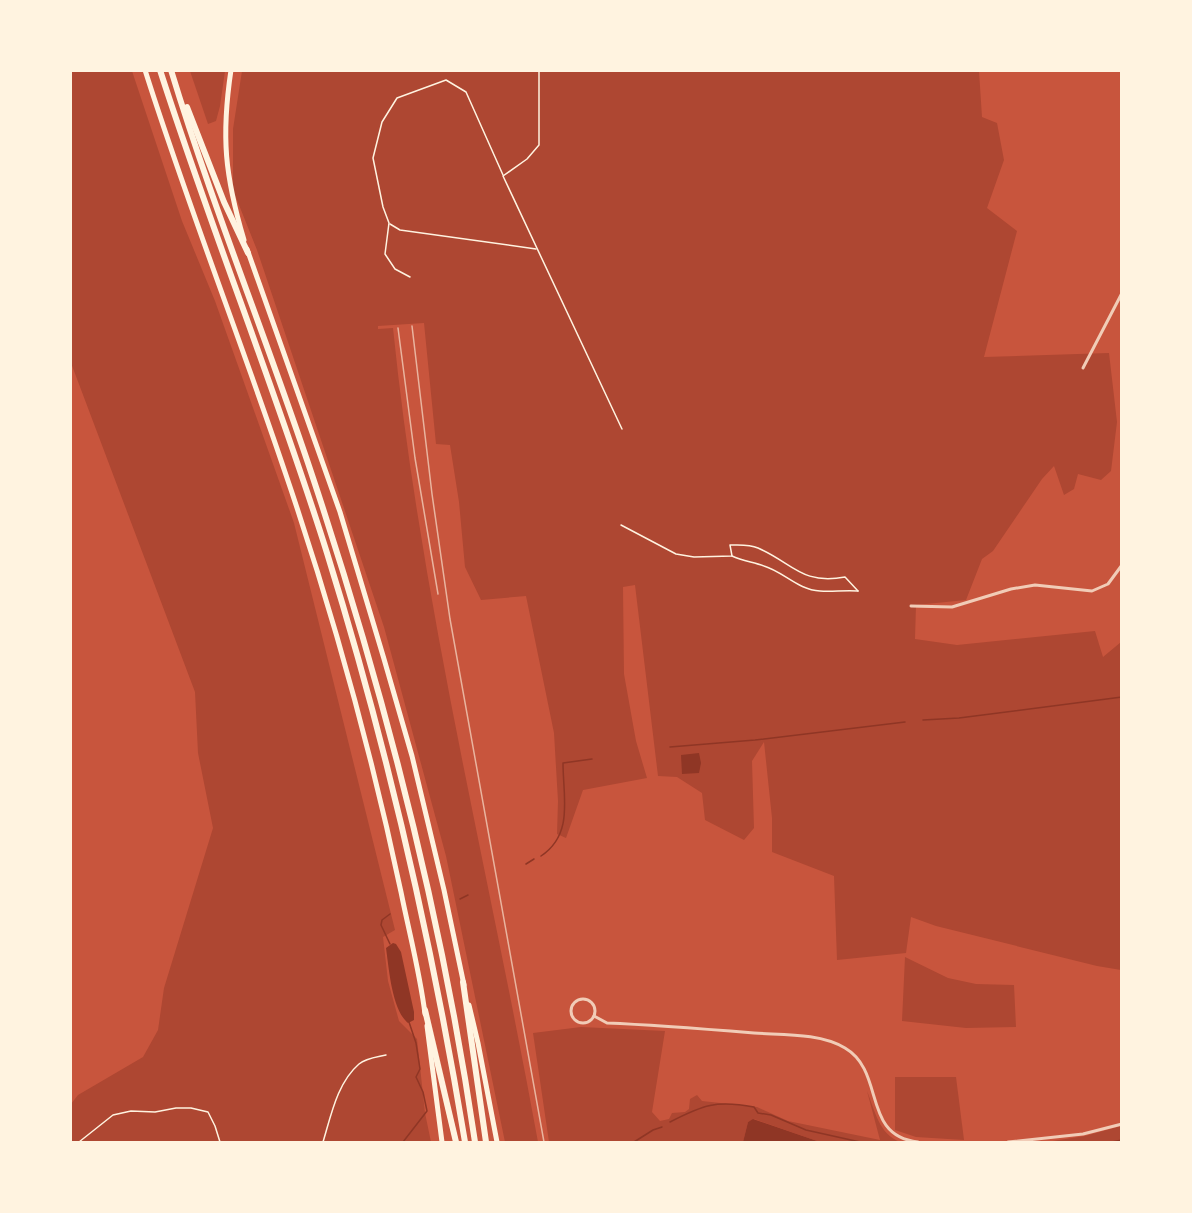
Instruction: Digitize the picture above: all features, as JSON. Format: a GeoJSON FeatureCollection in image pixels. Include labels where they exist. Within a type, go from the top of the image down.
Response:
{"type":"FeatureCollection","features":[{"type":"Feature","properties":{"kind":"highway"},"geometry":{"type":"LineString","coordinates":[[145,70],[181,181],[286,474],[322,585],[379,789],[425,1010],[456,1143]]}},
{"type":"Feature","properties":{"kind":"highway"},"geometry":{"type":"LineString","coordinates":[[160,70],[215,235],[297,461],[371,704],[393,784],[426,932],[465,1143]]}},
{"type":"Feature","properties":{"kind":"highway"},"geometry":{"type":"LineString","coordinates":[[171,70],[230,247],[313,478],[362,635],[402,778],[437,929],[456,1024],[475,1143]]}},
{"type":"Feature","properties":{"kind":"highway"},"geometry":{"type":"LineString","coordinates":[[231,70],[225,128],[225,153],[231,194],[248,253],[333,491],[384,658],[414,767],[478,1043],[497,1143]]}},
{"type":"Feature","properties":{"kind":"highway"},"geometry":{"type":"LineString","coordinates":[[177,90],[188,110],[224,202],[248,253]]}},
{"type":"Feature","properties":{"kind":"highway"},"geometry":{"type":"LineString","coordinates":[[463,982],[486,1143]]}},
{"type":"Feature","properties":{"kind":"highway"},"geometry":{"type":"LineString","coordinates":[[425,1010],[442,1143]]}},
{"type":"Feature","properties":{"kind":"street"},"geometry":{"type":"LineString","coordinates":[[1083,368],[1122,293]]}},
{"type":"Feature","properties":{"kind":"street"},"geometry":{"type":"LineString","coordinates":[[910,606],[952,607],[1011,589],[1035,585],[1083,591],[1099,590],[1113,580],[1122,565]]}},
{"type":"Feature","properties":{"kind":"street"},"geometry":{"type":"LineString","coordinates":[[579,999],[590,1001],[595,1008],[594,1016],[588,1022],[576,1021],[570,1011],[572,1004],[579,999]]}},
{"type":"Feature","properties":{"kind":"street"},"geometry":{"type":"LineString","coordinates":[[594,1016],[607,1023],[782,1035],[834,1043],[859,1059],[885,1127],[901,1138],[918,1143]]}},
{"type":"Feature","properties":{"kind":"street"},"geometry":{"type":"LineString","coordinates":[[1008,1143],[1083,1134],[1122,1124]]}},
{"type":"Feature","properties":{"kind":"path"},"geometry":{"type":"LineString","coordinates":[[503,176],[526,159],[539,145],[539,70]]}},
{"type":"Feature","properties":{"kind":"path"},"geometry":{"type":"LineString","coordinates":[[410,277],[395,269],[385,254],[389,223],[383,207],[373,158],[382,122],[397,98],[446,80],[466,92],[622,429]]}},
{"type":"Feature","properties":{"kind":"path"},"geometry":{"type":"LineString","coordinates":[[389,223],[400,230],[537,249]]}},
{"type":"Feature","properties":{"kind":"path"},"geometry":{"type":"LineString","coordinates":[[621,525],[676,554],[694,557],[732,556],[764,566],[802,587],[820,591],[842,589],[858,591],[844,577],[818,579],[794,570],[758,548],[730,545],[732,556]]}},
{"type":"Feature","properties":{"kind":"path"},"geometry":{"type":"LineString","coordinates":[[323,1143],[334,1106],[346,1080],[360,1062],[386,1055]]}},
{"type":"Feature","properties":{"kind":"path"},"geometry":{"type":"LineString","coordinates":[[79,1143],[113,1115],[131,1111],[156,1112],[176,1108],[191,1108],[208,1112],[220,1143]]}},
{"type":"Feature","properties":{"kind":"shaded area"},"geometry":{"type":"Polygon","coordinates":[[[70,71],[132,71],[182,221],[215,301],[294,523],[395,930],[383,937],[388,981],[399,1021],[417,1039],[425,1113],[431,1142],[71,1142],[71,1104],[78,1095],[143,1057],[158,1030],[164,988],[213,828],[198,753],[195,692],[71,363],[70,71]]]}},
{"type":"Feature","properties":{"kind":"shaded area"},"geometry":{"type":"Polygon","coordinates":[[[190,71],[225,71],[216,121],[208,124],[190,71]]]}},
{"type":"Feature","properties":{"kind":"shaded area"},"geometry":{"type":"Polygon","coordinates":[[[242,71],[979,71],[982,117],[997,123],[1004,160],[987,208],[1017,231],[984,357],[1109,353],[1117,422],[1111,471],[1101,480],[1078,474],[1074,489],[1064,495],[1054,466],[1042,479],[993,551],[982,559],[966,600],[916,605],[915,639],[957,645],[1095,631],[1103,657],[1121,642],[1121,970],[936,926],[911,917],[906,953],[837,960],[834,876],[772,852],[772,818],[764,742],[752,761],[754,828],[744,840],[705,820],[702,793],[677,777],[658,776],[635,585],[623,587],[624,674],[636,741],[647,778],[583,790],[566,838],[557,834],[558,801],[554,733],[526,596],[481,600],[465,567],[459,502],[450,445],[436,444],[424,323],[378,326],[378,329],[393,328],[405,431],[438,635],[538,1142],[505,1142],[446,856],[384,627],[257,250],[233,190],[233,129],[242,71]]]}},
{"type":"Feature","properties":{"kind":"shaded area"},"geometry":{"type":"Polygon","coordinates":[[[699,753],[701,763],[699,773],[682,774],[681,755],[699,753]]]}},
{"type":"Feature","properties":{"kind":"shaded area"},"geometry":{"type":"Polygon","coordinates":[[[393,943],[401,952],[414,1012],[414,1020],[408,1023],[398,1009],[390,978],[386,948],[393,943]]]}},
{"type":"Feature","properties":{"kind":"shaded area"},"geometry":{"type":"Polygon","coordinates":[[[905,957],[948,978],[976,984],[1014,985],[1016,1027],[966,1028],[902,1021],[905,957]]]}},
{"type":"Feature","properties":{"kind":"shaded area"},"geometry":{"type":"Polygon","coordinates":[[[581,1027],[665,1031],[652,1112],[660,1121],[669,1119],[672,1113],[685,1112],[689,1109],[690,1099],[697,1095],[702,1101],[757,1107],[788,1121],[880,1140],[867,1091],[882,1128],[900,1142],[820,1142],[754,1119],[748,1122],[743,1142],[549,1142],[533,1033],[581,1027]]]}},
{"type":"Feature","properties":{"kind":"shaded area"},"geometry":{"type":"Polygon","coordinates":[[[895,1077],[956,1077],[964,1140],[916,1137],[895,1130],[895,1077]]]}},
{"type":"Feature","properties":{"kind":"shaded area"},"geometry":{"type":"Polygon","coordinates":[[[753,1119],[820,1142],[743,1142],[748,1122],[753,1119]]]}},
{"type":"Feature","properties":{"kind":"shaded area"},"geometry":{"type":"Polygon","coordinates":[[[1121,1126],[1121,1142],[1046,1142],[1085,1136],[1121,1126]]]}},
{"type":"Feature","properties":{"kind":"waterway"},"geometry":{"type":"LineString","coordinates":[[923,720],[959,718],[1122,697]]}},
{"type":"Feature","properties":{"kind":"waterway"},"geometry":{"type":"LineString","coordinates":[[670,747],[755,740],[905,722]]}},
{"type":"Feature","properties":{"kind":"waterway"},"geometry":{"type":"LineString","coordinates":[[541,856],[551,847],[562,826],[565,802],[563,763],[592,759]]}},
{"type":"Feature","properties":{"kind":"waterway"},"geometry":{"type":"LineString","coordinates":[[526,864],[534,859]]}},
{"type":"Feature","properties":{"kind":"waterway"},"geometry":{"type":"LineString","coordinates":[[460,899],[468,895]]}},
{"type":"Feature","properties":{"kind":"waterway"},"geometry":{"type":"LineString","coordinates":[[390,914],[382,920],[381,925],[390,944]]}},
{"type":"Feature","properties":{"kind":"waterway"},"geometry":{"type":"LineString","coordinates":[[403,1142],[427,1111],[423,1092],[416,1077],[420,1069],[416,1043],[409,1022]]}},
{"type":"Feature","properties":{"kind":"waterway"},"geometry":{"type":"LineString","coordinates":[[670,1122],[701,1108],[719,1104],[741,1105],[754,1107],[758,1113],[771,1115],[806,1130],[860,1142]]}},
{"type":"Feature","properties":{"kind":"waterway"},"geometry":{"type":"LineString","coordinates":[[634,1142],[662,1127]]}},
{"type":"Feature","properties":{"kind":"waterway"},"geometry":{"type":"LineString","coordinates":[[1112,1142],[1122,1140]]}},
{"type":"Feature","properties":{"kind":"railway"},"geometry":{"type":"LineString","coordinates":[[412,326],[450,619],[544,1142]]}},
{"type":"Feature","properties":{"kind":"railway"},"geometry":{"type":"LineString","coordinates":[[398,328],[415,458],[438,594]]}}]}
